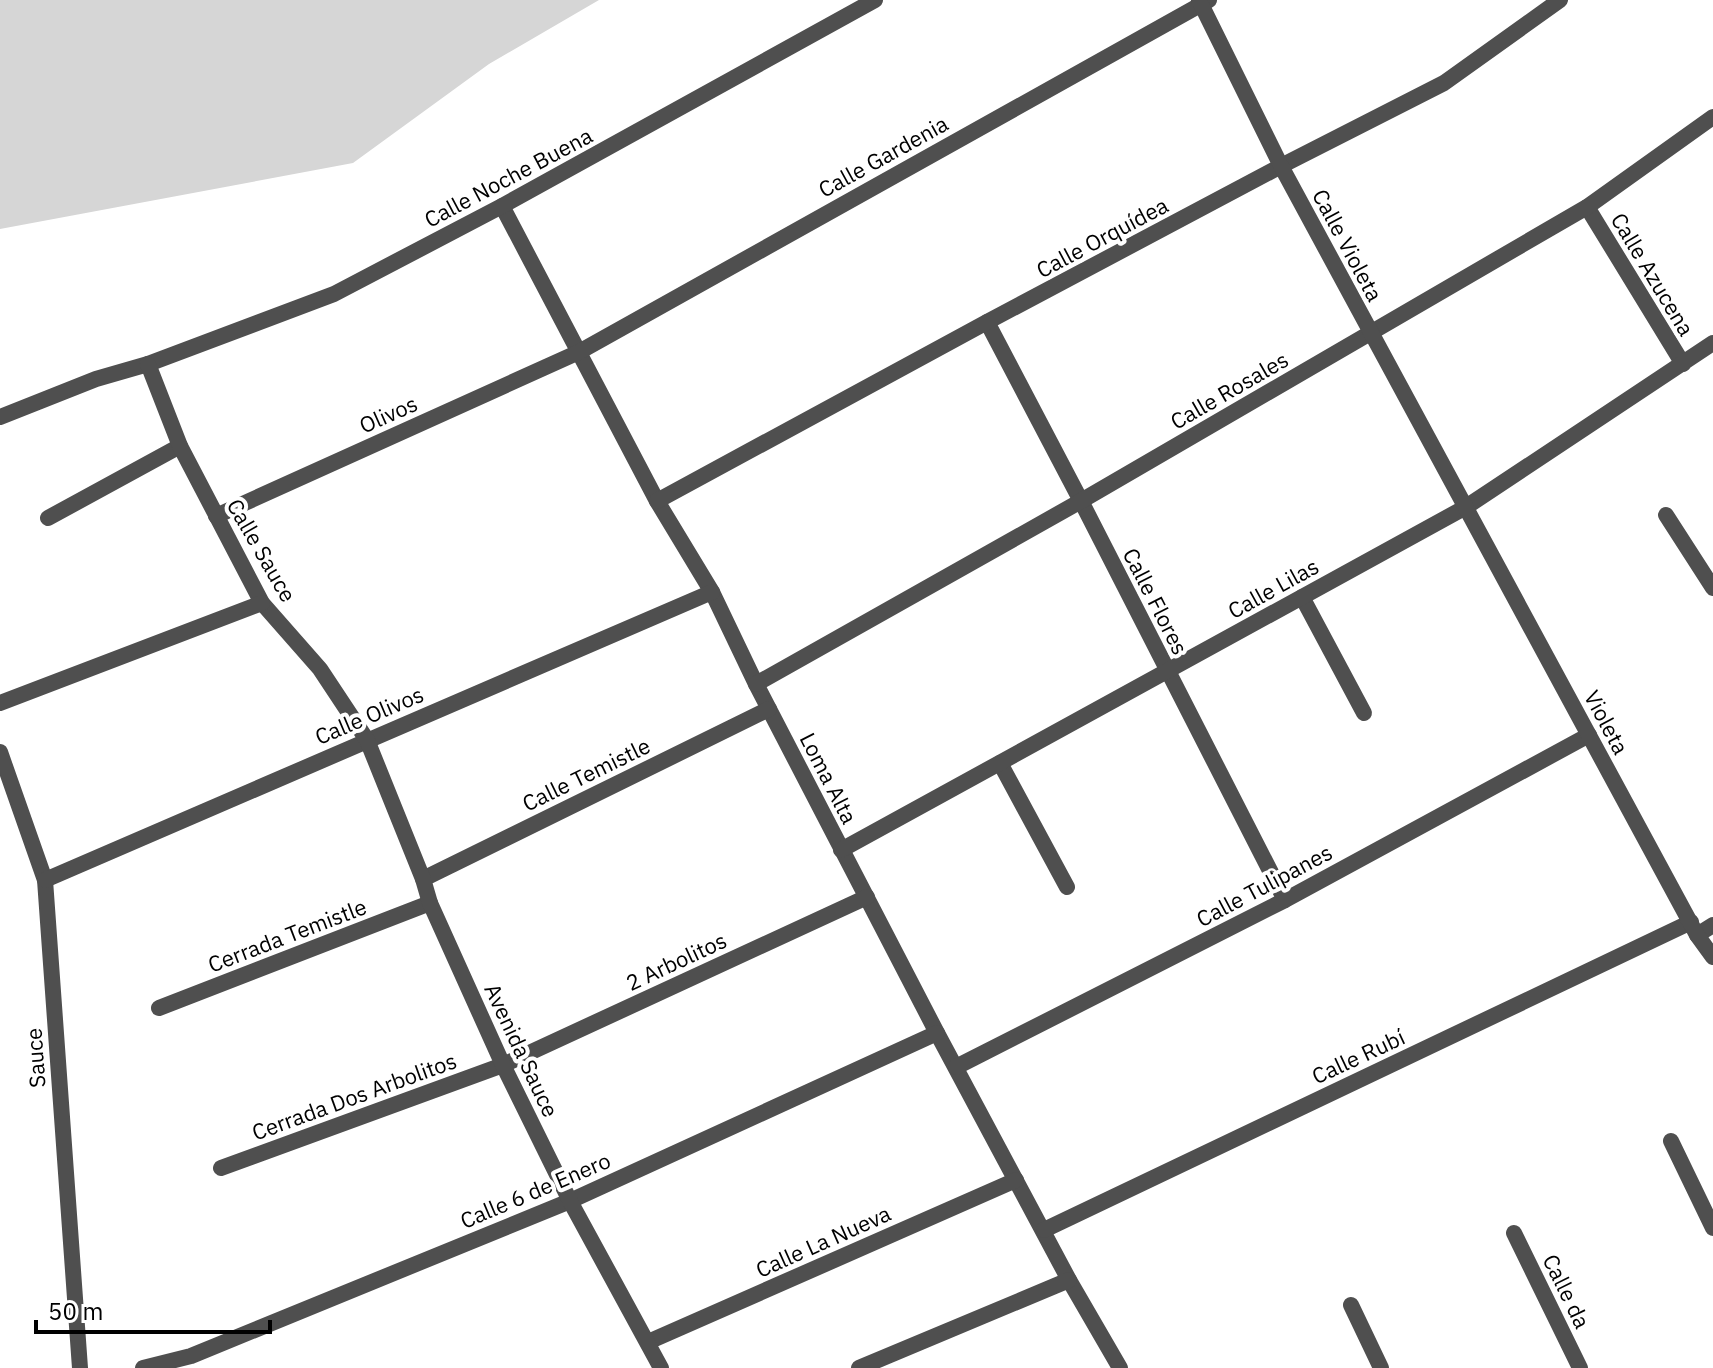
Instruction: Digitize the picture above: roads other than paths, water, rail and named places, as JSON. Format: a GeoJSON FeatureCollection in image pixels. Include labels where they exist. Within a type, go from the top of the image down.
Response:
{"type":"FeatureCollection","features":[{"type":"Feature","properties":{"kind":"street","name":"Calle Noche Buena"},"geometry":{"type":"LineString","coordinates":[[0,417],[96,379],[148,364],[334,294],[502,206],[875,0]]}},
{"type":"Feature","properties":{"kind":"street","name":"Calle Orquídea"},"geometry":{"type":"LineString","coordinates":[[657,501],[987,322],[1444,83],[1560,0]]}},
{"type":"Feature","properties":{"kind":"street","name":"Calle Violeta"},"geometry":{"type":"LineString","coordinates":[[1203,1],[1281,166],[1466,507]]}},
{"type":"Feature","properties":{"kind":"street","name":"Calle Gardenia"},"geometry":{"type":"LineString","coordinates":[[579,352],[1203,1]]}},
{"type":"Feature","properties":{"kind":"street","name":"Calle Rosales"},"geometry":{"type":"LineString","coordinates":[[756,684],[1081,501],[1587,207],[1713,117]]}},
{"type":"Feature","properties":{"kind":"street","name":"Loma Alta"},"geometry":{"type":"LineString","coordinates":[[502,206],[657,501],[712,592],[841,850],[1114,1366]]}},
{"type":"Feature","properties":{"kind":"street","name":"Calle Azucena"},"geometry":{"type":"LineString","coordinates":[[1587,207],[1683,364]]}},
{"type":"Feature","properties":{"kind":"street","name":"Calle Flores"},"geometry":{"type":"LineString","coordinates":[[987,322],[1285,900]]}},
{"type":"Feature","properties":{"kind":"street","name":"Calle Lilas"},"geometry":{"type":"LineString","coordinates":[[841,850],[1466,507],[1713,343]]}},
{"type":"Feature","properties":{"kind":"street","name":"Olivos"},"geometry":{"type":"LineString","coordinates":[[216,516],[579,352]]}},
{"type":"Feature","properties":{"kind":"street","name":"Calle Sauce"},"geometry":{"type":"LineString","coordinates":[[148,364],[180,446],[262,603],[320,669],[367,740]]}},
{"type":"Feature","properties":{"kind":"street"},"geometry":{"type":"LineString","coordinates":[[48,518],[180,446]]}},
{"type":"Feature","properties":{"kind":"street","name":"Violeta"},"geometry":{"type":"LineString","coordinates":[[1466,507],[1694,928],[1713,957]]}},
{"type":"Feature","properties":{"kind":"street"},"geometry":{"type":"LineString","coordinates":[[1666,515],[1713,588]]}},
{"type":"Feature","properties":{"kind":"street","name":"Calle Olivos"},"geometry":{"type":"LineString","coordinates":[[45,880],[712,592]]}},
{"type":"Feature","properties":{"kind":"street"},"geometry":{"type":"LineString","coordinates":[[1302,597],[1364,713]]}},
{"type":"Feature","properties":{"kind":"street"},"geometry":{"type":"LineString","coordinates":[[0,703],[262,603]]}},
{"type":"Feature","properties":{"kind":"street","name":"Calle Temistle"},"geometry":{"type":"LineString","coordinates":[[423,879],[769,709]]}},
{"type":"Feature","properties":{"kind":"street","name":"Calle Tulipanes"},"geometry":{"type":"LineString","coordinates":[[956,1067],[1285,900],[1589,735]]}},
{"type":"Feature","properties":{"kind":"street","name":"Avenida Sauce"},"geometry":{"type":"LineString","coordinates":[[367,740],[430,903],[503,1065],[570,1201],[661,1368]]}},
{"type":"Feature","properties":{"kind":"street","name":"Sauce"},"geometry":{"type":"LineString","coordinates":[[0,752],[45,880],[80,1368]]}},
{"type":"Feature","properties":{"kind":"street"},"geometry":{"type":"LineString","coordinates":[[1000,763],[1067,887]]}},
{"type":"Feature","properties":{"kind":"street","name":"2 Arbolitos"},"geometry":{"type":"LineString","coordinates":[[503,1065],[867,897]]}},
{"type":"Feature","properties":{"kind":"street","name":"Cerrada Temistle"},"geometry":{"type":"LineString","coordinates":[[159,1008],[430,903]]}},
{"type":"Feature","properties":{"kind":"street","name":"Calle Rubí"},"geometry":{"type":"LineString","coordinates":[[1044,1230],[1694,928],[1713,925]]}},
{"type":"Feature","properties":{"kind":"street","name":"Calle 6 de Enero"},"geometry":{"type":"LineString","coordinates":[[143,1368],[192,1362],[570,1201],[937,1033]]}},
{"type":"Feature","properties":{"kind":"street","name":"Cerrada Dos Arbolitos"},"geometry":{"type":"LineString","coordinates":[[221,1168],[503,1065]]}},
{"type":"Feature","properties":{"kind":"street"},"geometry":{"type":"LineString","coordinates":[[1671,1141],[1713,1228]]}},
{"type":"Feature","properties":{"kind":"street","name":"Calle La Nueva"},"geometry":{"type":"LineString","coordinates":[[648,1342],[1016,1180]]}},
{"type":"Feature","properties":{"kind":"street","name":"Calle da"},"geometry":{"type":"LineString","coordinates":[[1514,1233],[1580,1368]]}},
{"type":"Feature","properties":{"kind":"street"},"geometry":{"type":"LineString","coordinates":[[859,1368],[1069,1280]]}},
{"type":"Feature","properties":{"kind":"street"},"geometry":{"type":"LineString","coordinates":[[1351,1305],[1381,1368]]}}]}
